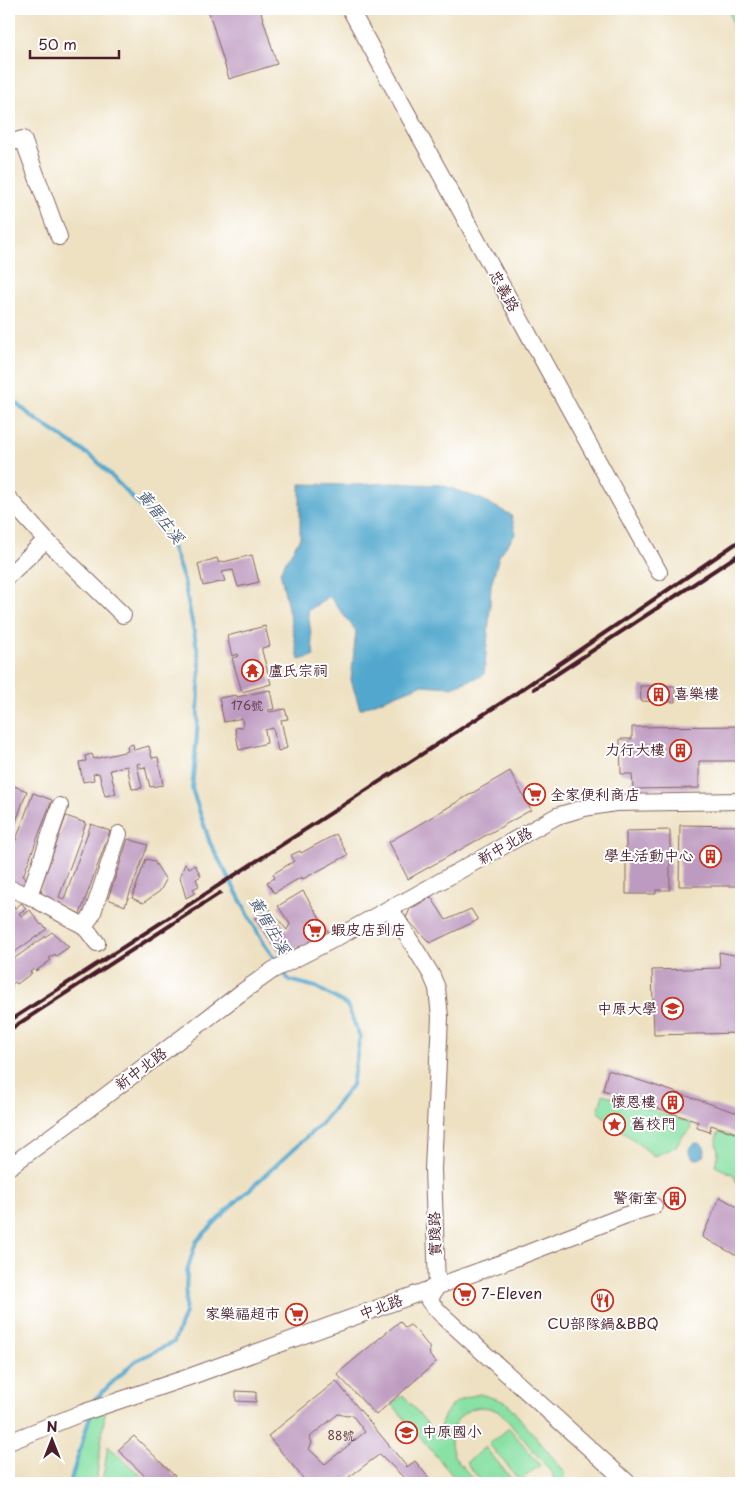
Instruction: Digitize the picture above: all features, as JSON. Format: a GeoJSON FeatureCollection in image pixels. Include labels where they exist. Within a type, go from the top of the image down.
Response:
{"type":"FeatureCollection","features":[{"type":"Feature","properties":{"kind":"street","name":"忠義路"},"geometry":{"type":"LineString","coordinates":[[350,9],[659,572]]}},
{"type":"Feature","properties":{"kind":"street"},"geometry":{"type":"LineString","coordinates":[[9,143],[23,138],[59,237]]}},
{"type":"Feature","properties":{"kind":"street"},"geometry":{"type":"LineString","coordinates":[[9,500],[46,540],[123,615]]}},
{"type":"Feature","properties":{"kind":"street"},"geometry":{"type":"LineString","coordinates":[[9,575],[46,540]]}},
{"type":"Feature","properties":{"kind":"street","name":"新中北路"},"geometry":{"type":"LineString","coordinates":[[9,1167],[273,970],[406,900],[557,816],[584,808],[615,803],[741,801]]}},
{"type":"Feature","properties":{"kind":"street"},"geometry":{"type":"LineString","coordinates":[[29,896],[60,806]]}},
{"type":"Feature","properties":{"kind":"street"},"geometry":{"type":"LineString","coordinates":[[84,926],[92,915],[119,834]]}},
{"type":"Feature","properties":{"kind":"street"},"geometry":{"type":"LineString","coordinates":[[9,888],[29,896],[84,926],[97,943]]}},
{"type":"Feature","properties":{"kind":"street","name":"實踐路"},"geometry":{"type":"LineString","coordinates":[[390,908],[431,974],[437,988],[440,1017],[434,1169],[437,1286],[429,1301],[628,1483]]}},
{"type":"Feature","properties":{"kind":"street","name":"中北路"},"geometry":{"type":"LineString","coordinates":[[9,1442],[79,1414],[189,1377],[654,1206]]}},
{"type":"Feature","properties":{"kind":"green space"},"geometry":{"type":"Polygon","coordinates":[[[729,9],[741,9],[741,65],[729,9]]]}},
{"type":"Feature","properties":{"kind":"green space"},"geometry":{"type":"Polygon","coordinates":[[[603,1094],[691,1123],[690,1130],[682,1137],[676,1147],[654,1156],[598,1112],[603,1094]]]}},
{"type":"Feature","properties":{"kind":"green space"},"geometry":{"type":"Polygon","coordinates":[[[719,1132],[741,1139],[741,1192],[734,1175],[715,1166],[718,1153],[716,1139],[719,1132]]]}},
{"type":"Feature","properties":{"kind":"green space"},"geometry":{"type":"Polygon","coordinates":[[[480,1394],[506,1402],[565,1472],[566,1483],[554,1483],[553,1474],[499,1412],[479,1407],[462,1415],[452,1432],[451,1442],[454,1456],[477,1483],[459,1483],[392,1404],[403,1395],[438,1436],[443,1419],[450,1407],[462,1399],[480,1394]]]}},
{"type":"Feature","properties":{"kind":"green space"},"geometry":{"type":"Polygon","coordinates":[[[106,1405],[96,1483],[70,1483],[92,1409],[106,1405]]]}},
{"type":"Feature","properties":{"kind":"green space"},"geometry":{"type":"Polygon","coordinates":[[[509,1428],[540,1465],[520,1481],[489,1444],[509,1428]]]}},
{"type":"Feature","properties":{"kind":"green space"},"geometry":{"type":"Polygon","coordinates":[[[108,1446],[149,1483],[102,1483],[108,1446]]]}},
{"type":"Feature","properties":{"kind":"green space"},"geometry":{"type":"Polygon","coordinates":[[[485,1447],[515,1483],[483,1483],[466,1463],[485,1447]]]}},
{"type":"Feature","properties":{"kind":"water"},"geometry":{"type":"Polygon","coordinates":[[[392,483],[442,485],[481,499],[511,515],[516,533],[499,556],[491,585],[484,675],[452,687],[421,685],[360,709],[351,680],[356,631],[329,596],[308,611],[314,656],[299,660],[280,571],[300,538],[300,484],[352,485],[392,483]]]}},
{"type":"Feature","properties":{"kind":"water"},"geometry":{"type":"Polygon","coordinates":[[[697,1143],[705,1151],[697,1159],[689,1151],[697,1143]]]}},
{"type":"Feature","properties":{"kind":"building"},"geometry":{"type":"Polygon","coordinates":[[[208,9],[260,9],[277,64],[229,79],[208,9]]]}},
{"type":"Feature","properties":{"kind":"building"},"geometry":{"type":"Polygon","coordinates":[[[252,555],[259,582],[238,587],[233,570],[222,572],[225,581],[203,586],[198,564],[217,558],[219,563],[252,555]]]}},
{"type":"Feature","properties":{"kind":"building"},"geometry":{"type":"Polygon","coordinates":[[[265,626],[270,646],[262,648],[262,651],[271,684],[242,692],[232,658],[239,656],[238,654],[232,656],[227,636],[265,626]]]}},
{"type":"Feature","properties":{"kind":"building","name":"喜樂樓"},"geometry":{"type":"Polygon","coordinates":[[[640,686],[675,686],[675,702],[641,701],[640,686]]]}},
{"type":"Feature","properties":{"kind":"building"},"geometry":{"type":"Polygon","coordinates":[[[270,690],[274,709],[268,710],[269,712],[285,709],[288,719],[281,720],[287,748],[278,751],[273,728],[265,730],[267,743],[239,750],[235,728],[243,727],[242,718],[224,722],[219,698],[236,695],[237,697],[270,690]]]}},
{"type":"Feature","properties":{"kind":"building","name":"力行大樓"},"geometry":{"type":"Polygon","coordinates":[[[741,726],[741,761],[699,761],[699,788],[633,789],[632,774],[621,774],[620,739],[632,739],[632,727],[741,726]]]}},
{"type":"Feature","properties":{"kind":"building"},"geometry":{"type":"Polygon","coordinates":[[[133,744],[134,750],[149,746],[152,758],[158,757],[163,785],[150,787],[145,767],[141,768],[140,763],[137,764],[142,788],[132,789],[127,766],[110,770],[116,794],[105,796],[99,773],[93,774],[94,780],[83,782],[79,762],[86,761],[85,756],[92,754],[94,759],[128,751],[127,746],[133,744]]]}},
{"type":"Feature","properties":{"kind":"building"},"geometry":{"type":"Polygon","coordinates":[[[510,771],[531,810],[408,879],[389,842],[510,771]]]}},
{"type":"Feature","properties":{"kind":"building"},"geometry":{"type":"Polygon","coordinates":[[[9,784],[27,791],[9,841],[9,784]]]}},
{"type":"Feature","properties":{"kind":"building"},"geometry":{"type":"Polygon","coordinates":[[[33,793],[52,800],[23,876],[26,878],[23,887],[9,880],[9,859],[33,793]]]}},
{"type":"Feature","properties":{"kind":"building"},"geometry":{"type":"Polygon","coordinates":[[[66,816],[86,823],[59,897],[64,899],[91,824],[110,831],[80,914],[41,895],[42,891],[40,890],[66,816]]]}},
{"type":"Feature","properties":{"kind":"building","name":"學生活動中心"},"geometry":{"type":"Polygon","coordinates":[[[680,825],[741,826],[741,886],[679,886],[680,825]]]}},
{"type":"Feature","properties":{"kind":"building"},"geometry":{"type":"Polygon","coordinates":[[[670,830],[670,890],[656,890],[656,894],[626,894],[626,831],[670,830]]]}},
{"type":"Feature","properties":{"kind":"building"},"geometry":{"type":"Polygon","coordinates":[[[336,834],[348,855],[274,893],[267,882],[275,878],[273,874],[294,861],[291,855],[300,851],[301,853],[336,834]]]}},
{"type":"Feature","properties":{"kind":"building"},"geometry":{"type":"Polygon","coordinates":[[[128,839],[148,845],[125,906],[108,899],[128,839]]]}},
{"type":"Feature","properties":{"kind":"building"},"geometry":{"type":"Polygon","coordinates":[[[146,859],[154,861],[166,880],[160,891],[143,903],[132,898],[146,859]]]}},
{"type":"Feature","properties":{"kind":"building"},"geometry":{"type":"Polygon","coordinates":[[[185,864],[189,868],[195,865],[201,876],[196,879],[199,886],[193,889],[195,893],[186,898],[180,877],[185,864]]]}},
{"type":"Feature","properties":{"kind":"building"},"geometry":{"type":"Polygon","coordinates":[[[303,891],[329,933],[302,948],[300,946],[283,957],[255,918],[269,908],[287,930],[290,924],[278,906],[303,891]]]}},
{"type":"Feature","properties":{"kind":"building"},"geometry":{"type":"Polygon","coordinates":[[[431,897],[446,920],[471,909],[478,920],[430,943],[406,918],[410,909],[431,897]]]}},
{"type":"Feature","properties":{"kind":"building"},"geometry":{"type":"Polygon","coordinates":[[[9,898],[15,908],[22,903],[26,909],[19,913],[21,916],[30,910],[41,925],[47,929],[9,956],[9,898]]]}},
{"type":"Feature","properties":{"kind":"building"},"geometry":{"type":"Polygon","coordinates":[[[52,932],[69,947],[56,956],[55,954],[49,958],[51,960],[36,971],[34,969],[30,972],[32,973],[17,984],[15,982],[9,990],[9,962],[52,932]]]}},
{"type":"Feature","properties":{"kind":"building"},"geometry":{"type":"Polygon","coordinates":[[[719,952],[734,955],[741,960],[741,1033],[654,1035],[652,970],[720,968],[719,952]]]}},
{"type":"Feature","properties":{"kind":"building","name":"懷恩樓"},"geometry":{"type":"Polygon","coordinates":[[[608,1070],[741,1114],[741,1135],[711,1125],[710,1132],[697,1128],[698,1122],[603,1090],[608,1070]]]}},
{"type":"Feature","properties":{"kind":"building","name":"警衛室"},"geometry":{"type":"Polygon","coordinates":[[[679,1193],[681,1200],[669,1202],[669,1197],[679,1193]]]}},
{"type":"Feature","properties":{"kind":"building"},"geometry":{"type":"Polygon","coordinates":[[[720,1197],[741,1209],[741,1258],[702,1237],[720,1197]]]}},
{"type":"Feature","properties":{"kind":"building"},"geometry":{"type":"Polygon","coordinates":[[[400,1321],[405,1328],[410,1325],[416,1330],[429,1347],[430,1356],[436,1362],[376,1415],[337,1374],[400,1321]]]}},
{"type":"Feature","properties":{"kind":"building"},"geometry":{"type":"Polygon","coordinates":[[[336,1381],[407,1467],[415,1461],[433,1483],[406,1483],[406,1480],[380,1454],[341,1483],[307,1483],[268,1436],[336,1381]],[[338,1414],[310,1437],[312,1443],[309,1449],[325,1464],[365,1432],[352,1415],[338,1414]]]}},
{"type":"Feature","properties":{"kind":"building"},"geometry":{"type":"Polygon","coordinates":[[[236,1391],[256,1392],[256,1402],[236,1401],[236,1391]]]}},
{"type":"Feature","properties":{"kind":"building"},"geometry":{"type":"Polygon","coordinates":[[[134,1436],[180,1481],[178,1483],[152,1483],[118,1450],[134,1436]]]}},
{"type":"Feature","properties":{"kind":"waterway","name":"黃厝庄溪"},"geometry":{"type":"LineString","coordinates":[[9,396],[31,416],[95,459],[149,515],[173,549],[184,581],[200,663],[197,734],[192,789],[210,843],[264,944],[277,962]]}},
{"type":"Feature","properties":{"kind":"waterway","name":"黃厝庄溪"},"geometry":{"type":"LineString","coordinates":[[93,1404],[95,1399],[135,1361],[174,1342],[185,1313],[187,1271],[196,1242],[227,1210],[322,1123],[352,1085],[360,1037],[347,1005],[316,987],[289,980],[282,970]]}},
{"type":"Feature","properties":{"kind":"waterway","name":"黃厝庄溪"},"geometry":{"type":"LineString","coordinates":[[70,1483],[90,1416]]}},
{"type":"Feature","properties":{"kind":"railway"},"geometry":{"type":"LineString","coordinates":[[9,1021],[518,692],[741,540]]}},
{"type":"Feature","properties":{"kind":"railway"},"geometry":{"type":"LineString","coordinates":[[534,689],[741,553]]}},
{"type":"Feature","properties":{"kind":"railway"},"geometry":{"type":"LineString","coordinates":[[9,1030],[220,893]]}},
{"type":"Feature","properties":{"kind":"place","name":"盧氏宗祠"},"geometry":{"type":"Point","coordinates":[252,671]}},
{"type":"Feature","properties":{"kind":"place","name":"喜樂樓"},"geometry":{"type":"Point","coordinates":[658,694]}},
{"type":"Feature","properties":{"kind":"place","name":"力行大樓"},"geometry":{"type":"Point","coordinates":[681,750]}},
{"type":"Feature","properties":{"kind":"place","name":"全家便利商店"},"geometry":{"type":"Point","coordinates":[534,795]}},
{"type":"Feature","properties":{"kind":"place","name":"學生活動中心"},"geometry":{"type":"Point","coordinates":[710,856]}},
{"type":"Feature","properties":{"kind":"place","name":"蝦皮店到店"},"geometry":{"type":"Point","coordinates":[315,930]}},
{"type":"Feature","properties":{"kind":"place","name":"中原大學"},"geometry":{"type":"Point","coordinates":[673,1009]}},
{"type":"Feature","properties":{"kind":"place","name":"懷恩樓"},"geometry":{"type":"Point","coordinates":[672,1102]}},
{"type":"Feature","properties":{"kind":"place","name":"舊校門"},"geometry":{"type":"Point","coordinates":[615,1124]}},
{"type":"Feature","properties":{"kind":"place","name":"警衛室"},"geometry":{"type":"Point","coordinates":[674,1198]}},
{"type":"Feature","properties":{"kind":"place","name":"7-Eleven"},"geometry":{"type":"Point","coordinates":[465,1294]}},
{"type":"Feature","properties":{"kind":"place","name":"CU部隊鍋&BBQ"},"geometry":{"type":"Point","coordinates":[603,1301]}},
{"type":"Feature","properties":{"kind":"place","name":"家樂福超市"},"geometry":{"type":"Point","coordinates":[296,1314]}},
{"type":"Feature","properties":{"kind":"place","name":"中原國小"},"geometry":{"type":"Point","coordinates":[406,1432]}}]}
